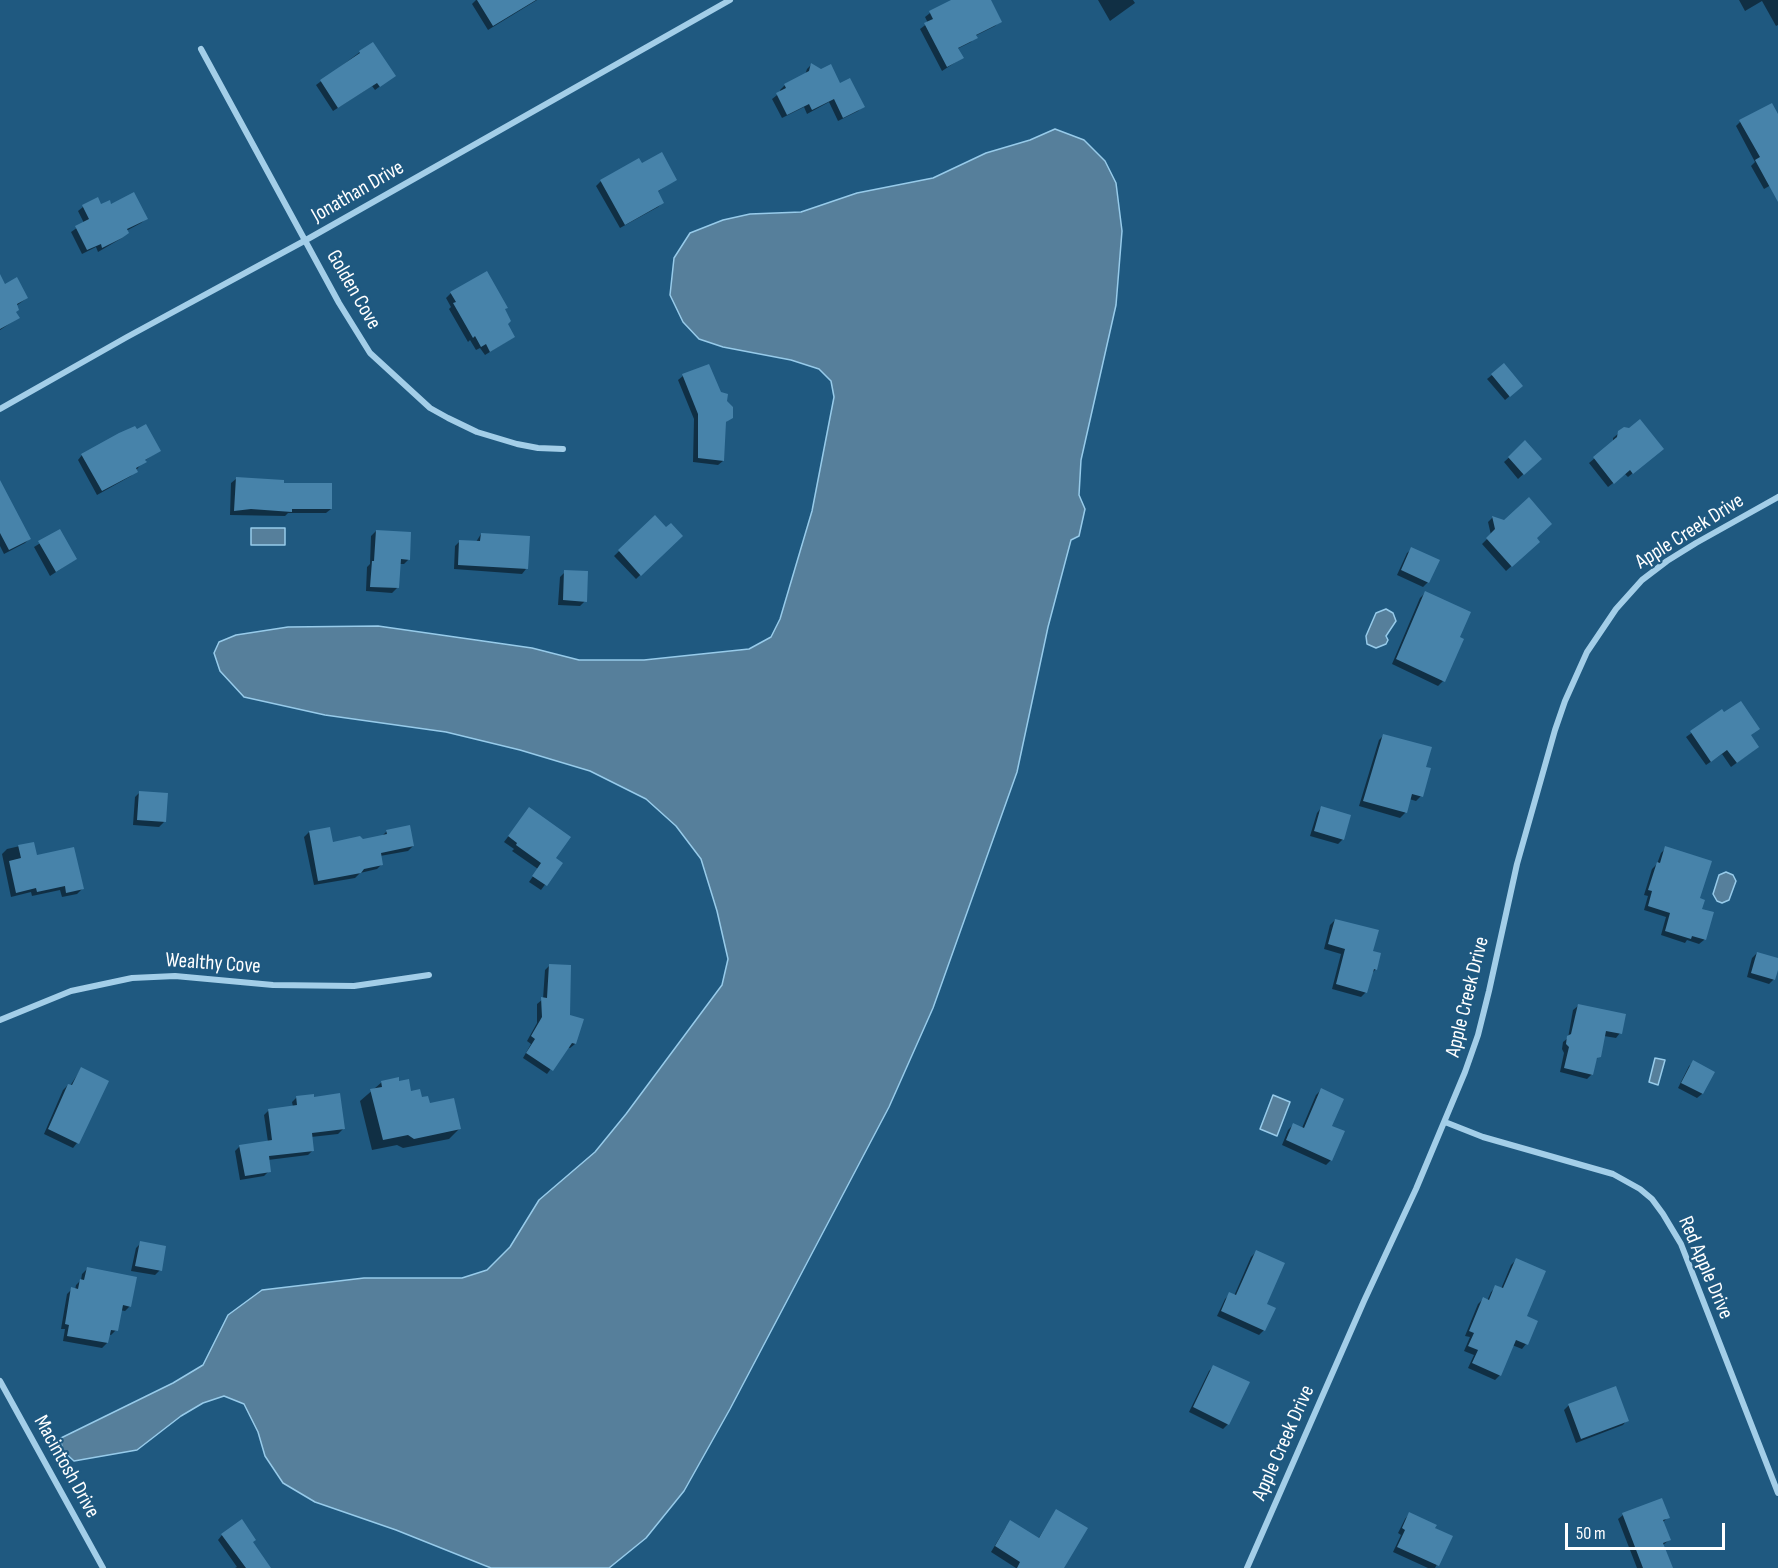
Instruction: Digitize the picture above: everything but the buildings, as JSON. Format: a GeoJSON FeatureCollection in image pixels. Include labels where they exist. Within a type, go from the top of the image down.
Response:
{"type":"FeatureCollection","features":[{"type":"Feature","properties":{"kind":"street","name":"Jonathan Drive"},"geometry":{"type":"LineString","coordinates":[[0,410],[730,0]]}},
{"type":"Feature","properties":{"kind":"street","name":"Golden Cove"},"geometry":{"type":"LineString","coordinates":[[201,50],[339,303],[370,352],[430,408],[485,434],[534,447],[563,449]]}},
{"type":"Feature","properties":{"kind":"street","name":"Apple Creek Drive"},"geometry":{"type":"LineString","coordinates":[[1247,1568],[1445,1122],[1478,1035],[1517,864],[1555,730],[1587,652],[1616,609],[1642,580],[1696,543],[1778,497]]}},
{"type":"Feature","properties":{"kind":"street","name":"Wealthy Cove"},"geometry":{"type":"LineString","coordinates":[[0,1020],[71,991],[132,978],[175,976],[273,985],[354,986],[429,975]]}},
{"type":"Feature","properties":{"kind":"street","name":"Red Apple Drive"},"geometry":{"type":"LineString","coordinates":[[1445,1122],[1483,1137],[1613,1174],[1627,1180],[1652,1199],[1681,1244],[1778,1493]]}},
{"type":"Feature","properties":{"kind":"street","name":"Macintosh Drive"},"geometry":{"type":"LineString","coordinates":[[0,1381],[102,1568]]}},
{"type":"Feature","properties":{"kind":"water"},"geometry":{"type":"Polygon","coordinates":[[[1055,129],[1084,140],[1105,161],[1116,183],[1122,231],[1116,305],[1081,460],[1079,495],[1085,509],[1079,536],[1071,540],[1048,627],[1017,772],[933,1008],[889,1107],[730,1409],[684,1491],[646,1538],[609,1568],[491,1568],[396,1530],[315,1502],[283,1483],[265,1456],[258,1432],[244,1404],[224,1396],[203,1403],[181,1416],[137,1450],[74,1461],[62,1450],[61,1438],[173,1383],[203,1365],[228,1315],[262,1290],[364,1278],[462,1278],[487,1270],[510,1247],[539,1200],[595,1152],[626,1114],[722,985],[728,959],[717,911],[701,859],[676,826],[646,799],[590,771],[520,750],[446,732],[325,715],[244,697],[220,671],[214,653],[219,642],[236,635],[288,627],[378,626],[532,648],[579,660],[644,660],[749,649],[771,637],[780,619],[812,511],[834,397],[831,381],[819,369],[791,360],[723,347],[699,339],[683,322],[670,295],[674,258],[690,233],[723,220],[750,214],[801,212],[857,193],[933,178],[986,153],[1030,140],[1055,129]]]}},
{"type":"Feature","properties":{"kind":"water"},"geometry":{"type":"Polygon","coordinates":[[[251,528],[285,528],[285,545],[251,545],[251,528]]]}},
{"type":"Feature","properties":{"kind":"water"},"geometry":{"type":"Polygon","coordinates":[[[1386,609],[1393,613],[1396,621],[1386,636],[1388,640],[1386,644],[1376,648],[1367,644],[1366,636],[1376,613],[1386,609]]]}},
{"type":"Feature","properties":{"kind":"water"},"geometry":{"type":"Polygon","coordinates":[[[1726,872],[1733,875],[1736,881],[1729,900],[1722,903],[1717,901],[1713,894],[1719,875],[1726,872]]]}},
{"type":"Feature","properties":{"kind":"water"},"geometry":{"type":"Polygon","coordinates":[[[1655,1058],[1665,1060],[1658,1085],[1649,1082],[1655,1058]]]}},
{"type":"Feature","properties":{"kind":"water"},"geometry":{"type":"Polygon","coordinates":[[[1273,1095],[1290,1102],[1277,1136],[1260,1129],[1273,1095]]]}}]}
